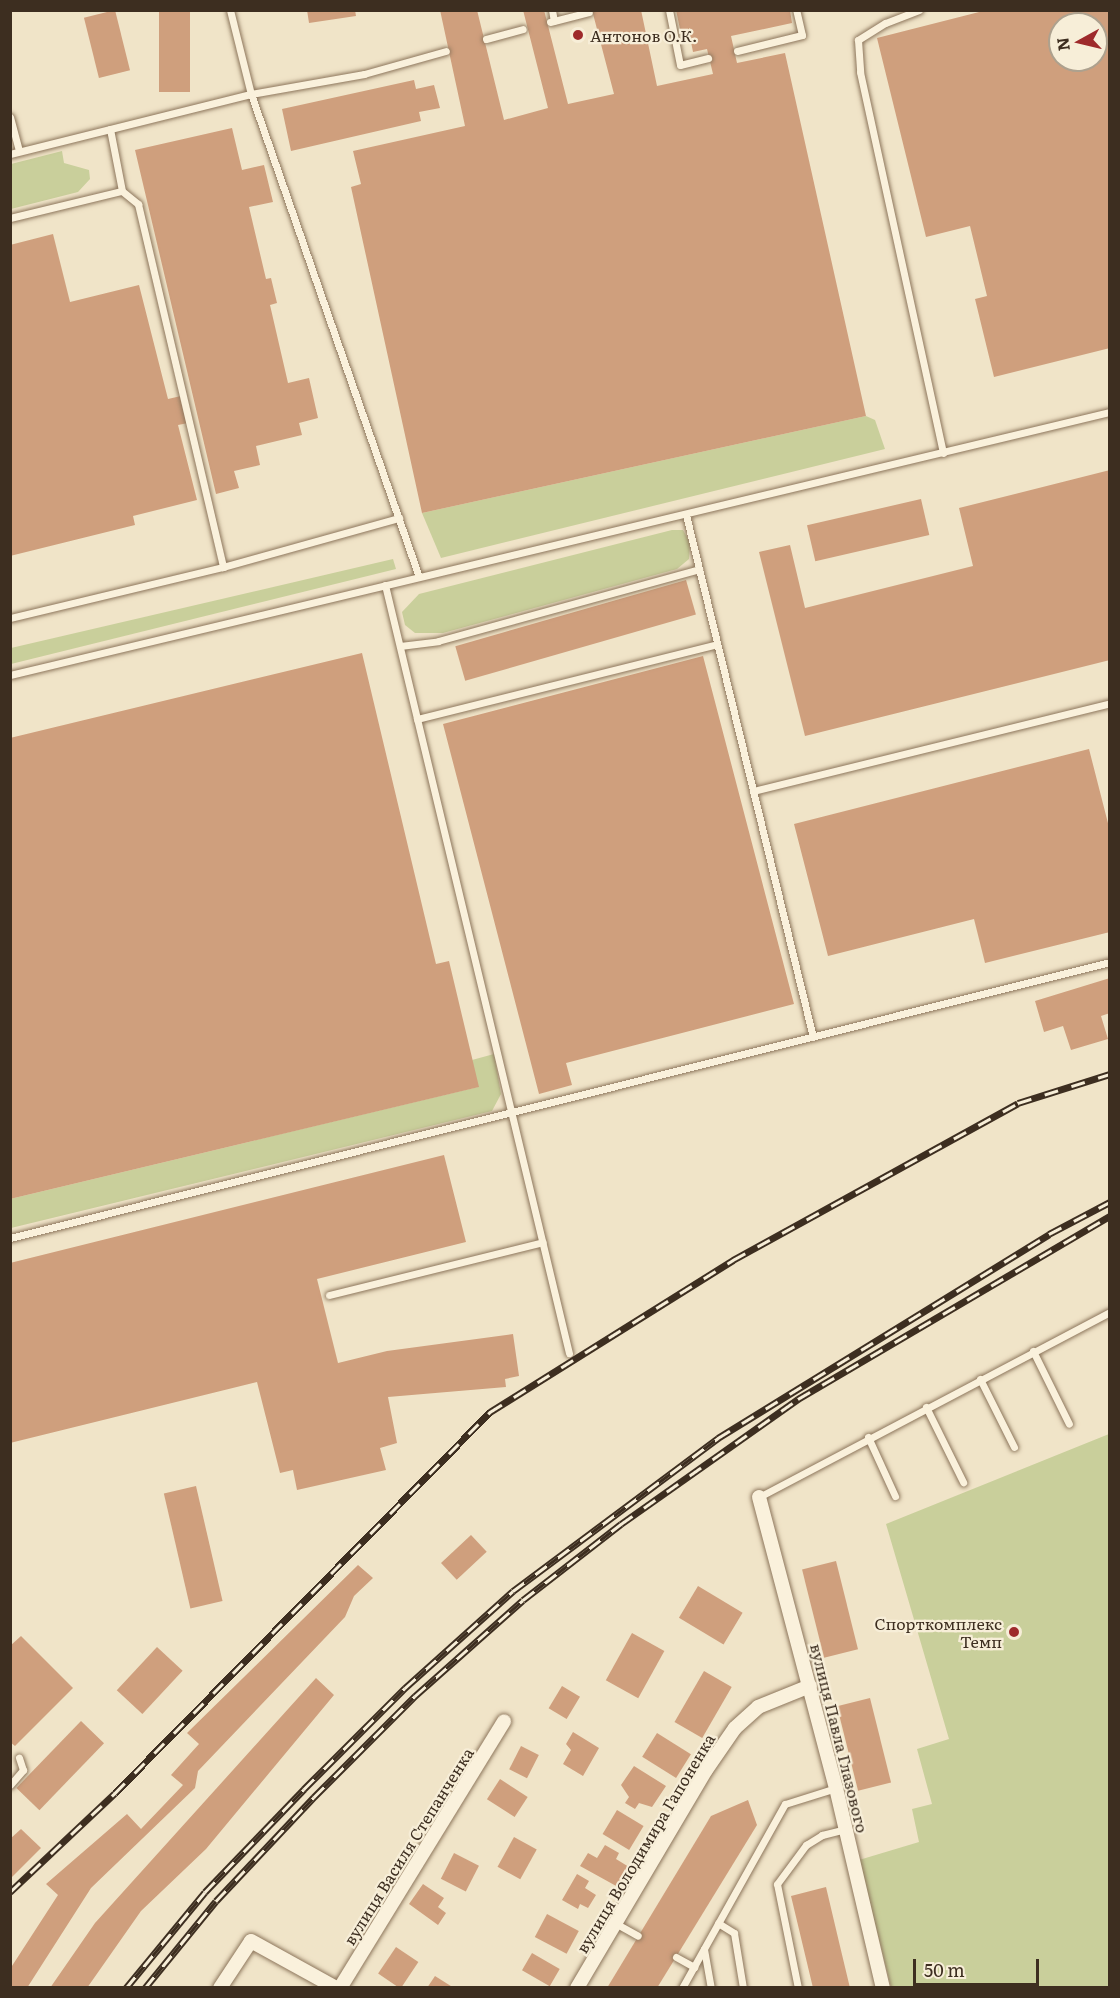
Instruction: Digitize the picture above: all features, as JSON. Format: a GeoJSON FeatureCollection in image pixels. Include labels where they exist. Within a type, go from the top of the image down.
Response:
{"type":"FeatureCollection","features":[{"type":"Feature","properties":{"kind":"street","name":"вулиця Павла Глазового"},"geometry":{"type":"LineString","coordinates":[[759,1497],[836,1788],[883,1988]]}},
{"type":"Feature","properties":{"kind":"street","name":"вулиця Володимира Гапоненка"},"geometry":{"type":"LineString","coordinates":[[577,1988],[706,1770],[735,1728],[758,1707],[810,1686]]}},
{"type":"Feature","properties":{"kind":"street","name":"вулиця Василя Степанченка"},"geometry":{"type":"LineString","coordinates":[[220,1988],[251,1941],[338,1988],[504,1721]]}},
{"type":"Feature","properties":{"kind":"lane"},"geometry":{"type":"LineString","coordinates":[[230,10],[251,94],[419,577]]}},
{"type":"Feature","properties":{"kind":"lane"},"geometry":{"type":"LineString","coordinates":[[552,10],[552,22],[589,12]]}},
{"type":"Feature","properties":{"kind":"lane"},"geometry":{"type":"LineString","coordinates":[[669,10],[680,65],[708,58]]}},
{"type":"Feature","properties":{"kind":"lane"},"geometry":{"type":"LineString","coordinates":[[737,51],[802,35],[796,10]]}},
{"type":"Feature","properties":{"kind":"lane"},"geometry":{"type":"LineString","coordinates":[[919,10],[885,23],[858,39],[860,72],[943,453]]}},
{"type":"Feature","properties":{"kind":"lane"},"geometry":{"type":"LineString","coordinates":[[486,39],[523,29]]}},
{"type":"Feature","properties":{"kind":"lane"},"geometry":{"type":"LineString","coordinates":[[10,154],[251,94],[364,75],[446,51]]}},
{"type":"Feature","properties":{"kind":"lane"},"geometry":{"type":"LineString","coordinates":[[10,117],[19,152]]}},
{"type":"Feature","properties":{"kind":"lane"},"geometry":{"type":"LineString","coordinates":[[110,129],[122,191],[138,204],[223,567]]}},
{"type":"Feature","properties":{"kind":"lane"},"geometry":{"type":"LineString","coordinates":[[10,218],[122,191]]}},
{"type":"Feature","properties":{"kind":"lane"},"geometry":{"type":"LineString","coordinates":[[10,675],[1110,412]]}},
{"type":"Feature","properties":{"kind":"lane"},"geometry":{"type":"LineString","coordinates":[[686,515],[813,1037]]}},
{"type":"Feature","properties":{"kind":"lane"},"geometry":{"type":"LineString","coordinates":[[10,618],[223,567],[399,518]]}},
{"type":"Feature","properties":{"kind":"lane"},"geometry":{"type":"LineString","coordinates":[[400,646],[438,641],[699,569]]}},
{"type":"Feature","properties":{"kind":"lane"},"geometry":{"type":"LineString","coordinates":[[385,585],[569,1353]]}},
{"type":"Feature","properties":{"kind":"lane"},"geometry":{"type":"LineString","coordinates":[[417,719],[717,644]]}},
{"type":"Feature","properties":{"kind":"lane"},"geometry":{"type":"LineString","coordinates":[[753,792],[1110,703]]}},
{"type":"Feature","properties":{"kind":"lane"},"geometry":{"type":"LineString","coordinates":[[10,1238],[512,1114],[1110,962]]}},
{"type":"Feature","properties":{"kind":"lane"},"geometry":{"type":"LineString","coordinates":[[329,1296],[543,1242]]}},
{"type":"Feature","properties":{"kind":"lane"},"geometry":{"type":"LineString","coordinates":[[759,1497],[868,1437],[1110,1312]]}},
{"type":"Feature","properties":{"kind":"lane"},"geometry":{"type":"LineString","coordinates":[[1033,1351],[1069,1424]]}},
{"type":"Feature","properties":{"kind":"lane"},"geometry":{"type":"LineString","coordinates":[[980,1379],[1014,1447]]}},
{"type":"Feature","properties":{"kind":"lane"},"geometry":{"type":"LineString","coordinates":[[926,1407],[963,1482]]}},
{"type":"Feature","properties":{"kind":"lane"},"geometry":{"type":"LineString","coordinates":[[868,1437],[895,1496]]}},
{"type":"Feature","properties":{"kind":"lane"},"geometry":{"type":"LineString","coordinates":[[10,1785],[23,1770],[19,1758]]}},
{"type":"Feature","properties":{"kind":"lane"},"geometry":{"type":"LineString","coordinates":[[682,1988],[785,1803],[836,1788]]}},
{"type":"Feature","properties":{"kind":"lane"},"geometry":{"type":"LineString","coordinates":[[798,1988],[777,1884],[806,1845],[822,1836],[846,1829]]}},
{"type":"Feature","properties":{"kind":"lane"},"geometry":{"type":"LineString","coordinates":[[615,1923],[638,1936]]}},
{"type":"Feature","properties":{"kind":"lane"},"geometry":{"type":"LineString","coordinates":[[718,1923],[734,1933],[743,1988]]}},
{"type":"Feature","properties":{"kind":"lane"},"geometry":{"type":"LineString","coordinates":[[704,1949],[711,1988]]}},
{"type":"Feature","properties":{"kind":"lane"},"geometry":{"type":"LineString","coordinates":[[676,1957],[694,1967]]}},
{"type":"Feature","properties":{"kind":"green space"},"geometry":{"type":"Polygon","coordinates":[[[62,151],[64,163],[89,170],[90,179],[78,192],[11,209],[11,164],[62,151]]]}},
{"type":"Feature","properties":{"kind":"green space"},"geometry":{"type":"Polygon","coordinates":[[[866,416],[875,420],[885,449],[441,558],[422,513],[866,416]]]}},
{"type":"Feature","properties":{"kind":"green space"},"geometry":{"type":"Polygon","coordinates":[[[672,530],[683,530],[690,543],[689,559],[677,569],[443,633],[415,633],[405,625],[402,612],[419,594],[672,530]]]}},
{"type":"Feature","properties":{"kind":"green space"},"geometry":{"type":"Polygon","coordinates":[[[393,559],[396,569],[11,664],[11,648],[393,559]]]}},
{"type":"Feature","properties":{"kind":"green space"},"geometry":{"type":"Polygon","coordinates":[[[494,1054],[501,1094],[492,1111],[11,1228],[10,1199],[478,1087],[472,1060],[494,1054]]]}},
{"type":"Feature","properties":{"kind":"green space","name":"Спорткомплекс Темп"},"geometry":{"type":"Polygon","coordinates":[[[1109,1434],[1109,1987],[891,1987],[859,1860],[919,1842],[912,1809],[932,1804],[917,1749],[949,1739],[886,1524],[1109,1434]]]}},
{"type":"Feature","properties":{"kind":"building"},"geometry":{"type":"Polygon","coordinates":[[[115,10],[130,70],[99,78],[84,18],[115,10]]]}},
{"type":"Feature","properties":{"kind":"building"},"geometry":{"type":"Polygon","coordinates":[[[159,10],[190,10],[190,92],[159,92],[159,10]]]}},
{"type":"Feature","properties":{"kind":"building"},"geometry":{"type":"Polygon","coordinates":[[[307,10],[355,10],[356,16],[309,23],[307,10]]]}},
{"type":"Feature","properties":{"kind":"building"},"geometry":{"type":"Polygon","coordinates":[[[440,10],[477,10],[504,120],[548,108],[523,10],[544,10],[568,104],[614,94],[592,10],[641,10],[657,86],[713,74],[707,49],[693,52],[689,32],[681,34],[676,10],[790,10],[792,23],[731,36],[737,63],[785,53],[866,416],[422,513],[351,187],[361,184],[353,151],[465,126],[440,10]]]}},
{"type":"Feature","properties":{"kind":"building"},"geometry":{"type":"Polygon","coordinates":[[[987,10],[1110,10],[1110,348],[994,377],[975,299],[987,296],[970,226],[926,237],[877,38],[987,10]]]}},
{"type":"Feature","properties":{"kind":"building"},"geometry":{"type":"Polygon","coordinates":[[[414,80],[416,89],[434,85],[440,108],[419,112],[421,121],[291,151],[282,109],[414,80]]]}},
{"type":"Feature","properties":{"kind":"building"},"geometry":{"type":"Polygon","coordinates":[[[232,128],[242,170],[264,165],[273,202],[249,207],[266,279],[271,278],[277,303],[270,305],[288,383],[309,378],[318,418],[299,423],[302,435],[256,446],[260,465],[234,471],[239,488],[216,494],[135,150],[232,128]]]}},
{"type":"Feature","properties":{"kind":"building"},"geometry":{"type":"Polygon","coordinates":[[[53,234],[70,302],[139,285],[168,399],[181,396],[188,423],[178,425],[197,500],[133,516],[135,525],[10,556],[10,245],[53,234]]]}},
{"type":"Feature","properties":{"kind":"building"},"geometry":{"type":"Polygon","coordinates":[[[1110,470],[1110,660],[805,736],[759,552],[790,545],[805,608],[973,566],[959,508],[1110,470]]]}},
{"type":"Feature","properties":{"kind":"building"},"geometry":{"type":"Polygon","coordinates":[[[921,499],[929,535],[815,561],[807,525],[921,499]]]}},
{"type":"Feature","properties":{"kind":"building"},"geometry":{"type":"Polygon","coordinates":[[[686,580],[696,615],[465,681],[455,646],[686,580]]]}},
{"type":"Feature","properties":{"kind":"building"},"geometry":{"type":"Polygon","coordinates":[[[362,653],[436,964],[449,961],[479,1087],[10,1199],[10,738],[362,653]]]}},
{"type":"Feature","properties":{"kind":"building"},"geometry":{"type":"Polygon","coordinates":[[[703,656],[794,1004],[566,1063],[572,1085],[539,1094],[443,724],[703,656]]]}},
{"type":"Feature","properties":{"kind":"building"},"geometry":{"type":"Polygon","coordinates":[[[1089,749],[1110,831],[1110,932],[985,963],[974,919],[828,956],[794,824],[1089,749]]]}},
{"type":"Feature","properties":{"kind":"building"},"geometry":{"type":"Polygon","coordinates":[[[1110,978],[1110,1013],[1101,1016],[1108,1039],[1071,1050],[1063,1026],[1044,1032],[1035,1001],[1110,978]]]}},
{"type":"Feature","properties":{"kind":"building"},"geometry":{"type":"Polygon","coordinates":[[[444,1155],[466,1242],[317,1279],[338,1363],[387,1351],[513,1334],[519,1376],[505,1379],[506,1387],[388,1397],[397,1443],[380,1448],[386,1470],[297,1490],[293,1470],[280,1473],[257,1382],[10,1443],[10,1263],[444,1155]]]}},
{"type":"Feature","properties":{"kind":"building"},"geometry":{"type":"Polygon","coordinates":[[[196,1486],[223,1601],[190,1608],[164,1493],[196,1486]]]}},
{"type":"Feature","properties":{"kind":"building"},"geometry":{"type":"Polygon","coordinates":[[[471,1535],[487,1552],[457,1580],[441,1563],[471,1535]]]}},
{"type":"Feature","properties":{"kind":"building"},"geometry":{"type":"Polygon","coordinates":[[[836,1561],[858,1649],[824,1658],[802,1569],[836,1561]]]}},
{"type":"Feature","properties":{"kind":"building"},"geometry":{"type":"Polygon","coordinates":[[[358,1565],[373,1578],[354,1596],[345,1617],[198,1771],[195,1788],[91,1888],[27,1988],[10,1988],[10,1969],[58,1895],[46,1884],[127,1814],[141,1829],[183,1785],[171,1775],[199,1744],[187,1733],[358,1565]]]}},
{"type":"Feature","properties":{"kind":"building"},"geometry":{"type":"Polygon","coordinates":[[[698,1586],[743,1613],[724,1644],[679,1618],[698,1586]]]}},
{"type":"Feature","properties":{"kind":"building"},"geometry":{"type":"Polygon","coordinates":[[[632,1633],[664,1651],[638,1698],[606,1680],[632,1633]]]}},
{"type":"Feature","properties":{"kind":"building"},"geometry":{"type":"Polygon","coordinates":[[[21,1636],[73,1688],[15,1746],[10,1742],[10,1646],[21,1636]]]}},
{"type":"Feature","properties":{"kind":"building"},"geometry":{"type":"Polygon","coordinates":[[[157,1647],[183,1671],[142,1714],[117,1690],[157,1647]]]}},
{"type":"Feature","properties":{"kind":"building"},"geometry":{"type":"Polygon","coordinates":[[[704,1671],[732,1687],[702,1738],[674,1722],[704,1671]]]}},
{"type":"Feature","properties":{"kind":"building"},"geometry":{"type":"Polygon","coordinates":[[[316,1678],[334,1695],[206,1849],[141,1911],[87,1988],[50,1988],[95,1923],[316,1678]]]}},
{"type":"Feature","properties":{"kind":"building"},"geometry":{"type":"Polygon","coordinates":[[[562,1686],[580,1697],[567,1719],[549,1708],[562,1686]]]}},
{"type":"Feature","properties":{"kind":"building"},"geometry":{"type":"Polygon","coordinates":[[[870,1698],[891,1782],[858,1791],[837,1706],[870,1698]]]}},
{"type":"Feature","properties":{"kind":"building"},"geometry":{"type":"Polygon","coordinates":[[[81,1721],[104,1743],[39,1810],[16,1788],[81,1721]]]}},
{"type":"Feature","properties":{"kind":"building"},"geometry":{"type":"Polygon","coordinates":[[[573,1732],[599,1748],[583,1776],[563,1764],[571,1750],[566,1744],[573,1732]]]}},
{"type":"Feature","properties":{"kind":"building"},"geometry":{"type":"Polygon","coordinates":[[[657,1733],[691,1754],[676,1778],[642,1757],[657,1733]]]}},
{"type":"Feature","properties":{"kind":"building"},"geometry":{"type":"Polygon","coordinates":[[[521,1746],[539,1755],[527,1778],[509,1769],[521,1746]]]}},
{"type":"Feature","properties":{"kind":"building"},"geometry":{"type":"Polygon","coordinates":[[[634,1766],[666,1786],[652,1807],[639,1803],[635,1809],[625,1803],[629,1797],[621,1785],[634,1766]]]}},
{"type":"Feature","properties":{"kind":"building"},"geometry":{"type":"Polygon","coordinates":[[[500,1779],[528,1797],[515,1817],[487,1799],[500,1779]]]}},
{"type":"Feature","properties":{"kind":"building"},"geometry":{"type":"Polygon","coordinates":[[[748,1800],[757,1825],[657,1988],[607,1988],[711,1816],[748,1800]]]}},
{"type":"Feature","properties":{"kind":"building"},"geometry":{"type":"Polygon","coordinates":[[[617,1810],[644,1826],[629,1850],[603,1834],[617,1810]]]}},
{"type":"Feature","properties":{"kind":"building"},"geometry":{"type":"Polygon","coordinates":[[[21,1829],[41,1848],[10,1879],[10,1839],[21,1829]]]}},
{"type":"Feature","properties":{"kind":"building"},"geometry":{"type":"Polygon","coordinates":[[[514,1837],[537,1850],[520,1879],[498,1867],[514,1837]]]}},
{"type":"Feature","properties":{"kind":"building"},"geometry":{"type":"Polygon","coordinates":[[[605,1845],[619,1853],[616,1859],[629,1867],[618,1887],[580,1866],[588,1853],[597,1858],[605,1845]]]}},
{"type":"Feature","properties":{"kind":"building"},"geometry":{"type":"Polygon","coordinates":[[[454,1853],[479,1866],[466,1892],[441,1879],[454,1853]]]}},
{"type":"Feature","properties":{"kind":"building"},"geometry":{"type":"Polygon","coordinates":[[[577,1874],[589,1881],[585,1888],[596,1895],[588,1908],[580,1904],[578,1909],[562,1900],[577,1874]]]}},
{"type":"Feature","properties":{"kind":"building"},"geometry":{"type":"Polygon","coordinates":[[[423,1884],[444,1898],[438,1907],[446,1913],[438,1925],[409,1904],[423,1884]]]}},
{"type":"Feature","properties":{"kind":"building"},"geometry":{"type":"Polygon","coordinates":[[[826,1887],[850,1988],[813,1988],[791,1896],[826,1887]]]}},
{"type":"Feature","properties":{"kind":"building"},"geometry":{"type":"Polygon","coordinates":[[[547,1914],[579,1931],[567,1954],[535,1937],[547,1914]]]}},
{"type":"Feature","properties":{"kind":"building"},"geometry":{"type":"Polygon","coordinates":[[[396,1947],[418,1962],[401,1988],[378,1974],[396,1947]]]}},
{"type":"Feature","properties":{"kind":"building"},"geometry":{"type":"Polygon","coordinates":[[[532,1953],[560,1969],[550,1986],[522,1970],[532,1953]]]}},
{"type":"Feature","properties":{"kind":"building"},"geometry":{"type":"Polygon","coordinates":[[[435,1976],[454,1988],[427,1988],[435,1976]]]}},
{"type":"Feature","properties":{"kind":"railway"},"geometry":{"type":"LineString","coordinates":[[10,1892],[115,1793],[490,1412],[733,1260],[1018,1103],[1110,1074]]}},
{"type":"Feature","properties":{"kind":"railway"},"geometry":{"type":"LineString","coordinates":[[126,1988],[205,1892],[304,1789],[405,1688],[513,1591],[718,1438],[1049,1234],[1110,1202]]}},
{"type":"Feature","properties":{"kind":"railway"},"geometry":{"type":"LineString","coordinates":[[145,1988],[216,1901],[314,1797],[415,1696],[523,1600],[621,1524],[798,1399],[1110,1216]]}},
{"type":"Feature","properties":{"kind":"place","name":"Антонов О.К."},"geometry":{"type":"Point","coordinates":[578,35]}},
{"type":"Feature","properties":{"kind":"place","name":"Спорткомплекс Темп"},"geometry":{"type":"Point","coordinates":[1014,1632]}}]}
